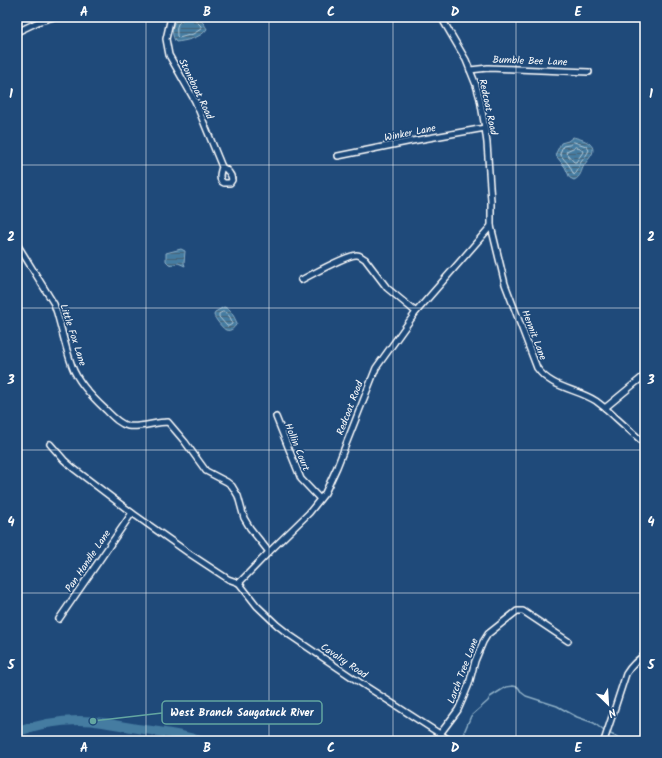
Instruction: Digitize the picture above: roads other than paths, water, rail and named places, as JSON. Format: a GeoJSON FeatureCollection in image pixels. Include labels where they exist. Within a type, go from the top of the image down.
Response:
{"type":"FeatureCollection","features":[{"type":"Feature","properties":{"kind":"street"},"geometry":{"type":"LineString","coordinates":[[17,32],[40,21],[54,17]]}},
{"type":"Feature","properties":{"kind":"street","name":"Stoneboat Road"},"geometry":{"type":"LineString","coordinates":[[171,17],[166,39],[169,55],[195,102],[222,168]]}},
{"type":"Feature","properties":{"kind":"street","name":"Redcoat Road"},"geometry":{"type":"LineString","coordinates":[[239,583],[309,513],[325,493],[335,472],[376,368],[416,312],[491,226],[491,201],[485,128],[480,99],[466,60],[441,17]]}},
{"type":"Feature","properties":{"kind":"street","name":"Bumble Bee Lane"},"geometry":{"type":"LineString","coordinates":[[470,70],[488,68],[589,72]]}},
{"type":"Feature","properties":{"kind":"street","name":"Winker Lane"},"geometry":{"type":"LineString","coordinates":[[338,156],[485,128]]}},
{"type":"Feature","properties":{"kind":"street","name":"Hermit Lane"},"geometry":{"type":"LineString","coordinates":[[491,226],[505,284],[542,375],[552,383],[587,396],[605,408],[645,444]]}},
{"type":"Feature","properties":{"kind":"street","name":"Little Fox Lane"},"geometry":{"type":"LineString","coordinates":[[17,244],[54,304],[72,367],[83,386],[114,418],[126,425],[136,426],[168,422],[206,471],[232,486],[238,496],[244,518],[269,552]]}},
{"type":"Feature","properties":{"kind":"street"},"geometry":{"type":"LineString","coordinates":[[301,280],[336,262],[357,255],[365,259],[387,288],[416,312]]}},
{"type":"Feature","properties":{"kind":"street"},"geometry":{"type":"LineString","coordinates":[[605,408],[645,375]]}},
{"type":"Feature","properties":{"kind":"street","name":"Hollin Court"},"geometry":{"type":"LineString","coordinates":[[276,417],[301,479],[320,499]]}},
{"type":"Feature","properties":{"kind":"street"},"geometry":{"type":"LineString","coordinates":[[50,444],[64,460],[132,513],[228,579],[239,583]]}},
{"type":"Feature","properties":{"kind":"street","name":"Pan Handle Lane"},"geometry":{"type":"LineString","coordinates":[[59,619],[132,513]]}},
{"type":"Feature","properties":{"kind":"street","name":"Cavalry Road"},"geometry":{"type":"LineString","coordinates":[[239,583],[258,606],[290,636],[451,741]]}},
{"type":"Feature","properties":{"kind":"street","name":"Larch Tree Lane"},"geometry":{"type":"LineString","coordinates":[[440,734],[458,710],[469,684],[475,661],[488,634],[517,611],[523,611],[568,641]]}},
{"type":"Feature","properties":{"kind":"street"},"geometry":{"type":"LineString","coordinates":[[605,740],[626,674],[633,664],[645,655]]}},
{"type":"Feature","properties":{"kind":"water"},"geometry":{"type":"Polygon","coordinates":[[[181,17],[197,18],[207,29],[197,37],[176,42],[173,35],[173,27],[175,22],[181,17]]]}},
{"type":"Feature","properties":{"kind":"water"},"geometry":{"type":"Polygon","coordinates":[[[573,137],[587,142],[593,150],[579,176],[574,180],[570,178],[556,153],[561,143],[568,141],[573,137]]]}},
{"type":"Feature","properties":{"kind":"water"},"geometry":{"type":"Polygon","coordinates":[[[181,249],[185,251],[185,266],[178,263],[172,265],[166,261],[166,253],[181,249]]]}},
{"type":"Feature","properties":{"kind":"water"},"geometry":{"type":"Polygon","coordinates":[[[224,307],[230,311],[237,323],[231,330],[226,330],[223,328],[214,317],[215,312],[224,307]]]}},
{"type":"Feature","properties":{"kind":"waterway"},"geometry":{"type":"LineString","coordinates":[[460,741],[471,716],[488,701],[490,697],[506,687],[513,686],[518,687],[526,696],[557,706],[577,717],[594,723],[604,731],[626,741]]}},
{"type":"Feature","properties":{"kind":"waterway"},"geometry":{"type":"LineString","coordinates":[[17,732],[54,722],[92,721],[171,734],[201,741]]}},
{"type":"Feature","properties":{"kind":"place","name":"West Branch Saugatuck River"},"geometry":{"type":"Point","coordinates":[93,721]}}]}
